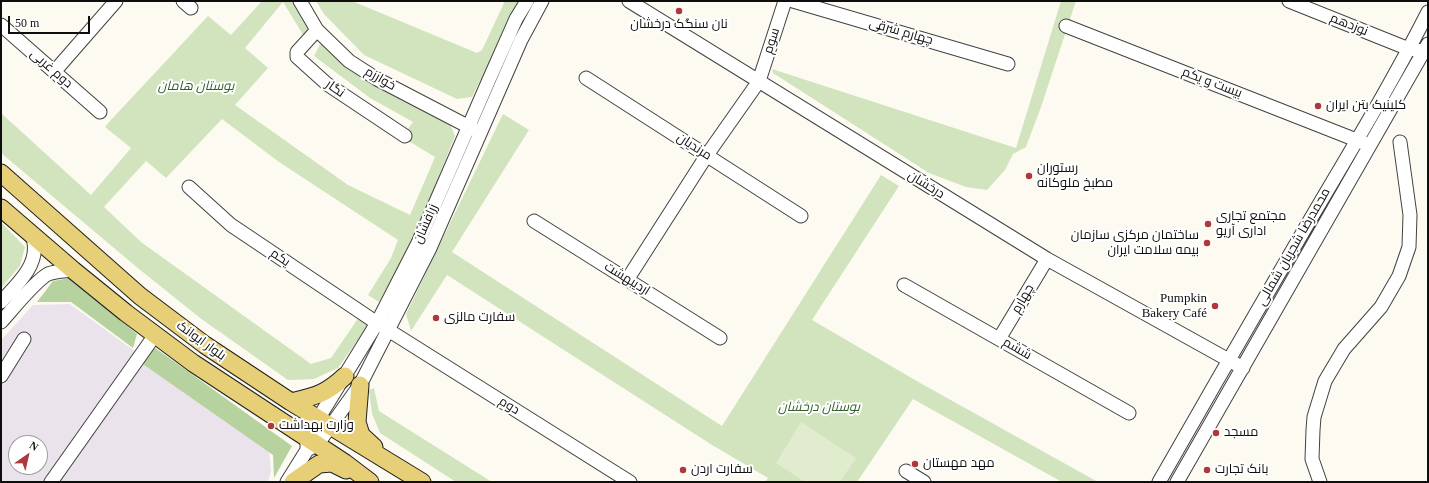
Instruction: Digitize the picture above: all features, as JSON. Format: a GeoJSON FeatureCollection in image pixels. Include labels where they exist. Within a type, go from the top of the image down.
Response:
{"type":"FeatureCollection","features":[{"type":"Feature","properties":{"kind":"main road","name":"بلوار ایوانک"},"geometry":{"type":"LineString","coordinates":[[1,173],[140,296],[205,345],[324,423],[422,482]]}},
{"type":"Feature","properties":{"kind":"main road","name":"بلوار ایوانک"},"geometry":{"type":"LineString","coordinates":[[1,208],[73,270],[193,363],[310,445],[369,481]]}},
{"type":"Feature","properties":{"kind":"main road"},"geometry":{"type":"LineString","coordinates":[[291,402],[314,397],[332,388],[345,376]]}},
{"type":"Feature","properties":{"kind":"main road"},"geometry":{"type":"LineString","coordinates":[[360,385],[357,422],[361,435],[390,462]]}},
{"type":"Feature","properties":{"kind":"main road"},"geometry":{"type":"LineString","coordinates":[[293,482],[318,464],[332,463],[369,481]]}},
{"type":"Feature","properties":{"kind":"street"},"geometry":{"type":"LineString","coordinates":[[54,72],[116,1]]}},
{"type":"Feature","properties":{"kind":"street","name":"خوارزم"},"geometry":{"type":"LineString","coordinates":[[300,1],[317,30],[350,61],[377,79],[474,130]]}},
{"type":"Feature","properties":{"kind":"street","name":"زرافشان"},"geometry":{"type":"LineString","coordinates":[[287,482],[324,423],[345,376],[382,327],[430,248],[516,19],[527,1]]}},
{"type":"Feature","properties":{"kind":"street","name":"زرافشان"},"geometry":{"type":"LineString","coordinates":[[474,130],[542,1]]}},
{"type":"Feature","properties":{"kind":"street","name":"درخشان"},"geometry":{"type":"LineString","coordinates":[[629,1],[1047,259],[1243,368]]}},
{"type":"Feature","properties":{"kind":"street","name":"سوم"},"geometry":{"type":"LineString","coordinates":[[627,280],[707,155],[759,81],[785,1]]}},
{"type":"Feature","properties":{"kind":"street","name":"چهارم شرقی"},"geometry":{"type":"LineString","coordinates":[[793,1],[1008,64]]}},
{"type":"Feature","properties":{"kind":"street","name":"نوزدهم"},"geometry":{"type":"LineString","coordinates":[[1288,1],[1409,49],[1427,49]]}},
{"type":"Feature","properties":{"kind":"street","name":"محمدرضا شجریان شمالی"},"geometry":{"type":"LineString","coordinates":[[1159,482],[1228,360],[1409,49],[1428,12]]}},
{"type":"Feature","properties":{"kind":"street","name":"دوم غربی"},"geometry":{"type":"LineString","coordinates":[[1,25],[100,112]]}},
{"type":"Feature","properties":{"kind":"street","name":"بیست و یکم"},"geometry":{"type":"LineString","coordinates":[[1066,26],[1357,139],[1370,146]]}},
{"type":"Feature","properties":{"kind":"street","name":"نگار"},"geometry":{"type":"LineString","coordinates":[[317,30],[297,52],[297,57],[327,84],[405,136]]}},
{"type":"Feature","properties":{"kind":"street","name":"محمدرضا شجریان شمالی"},"geometry":{"type":"LineString","coordinates":[[1177,482],[1427,49]]}},
{"type":"Feature","properties":{"kind":"street","name":"مرنديان"},"geometry":{"type":"LineString","coordinates":[[586,78],[802,216]]}},
{"type":"Feature","properties":{"kind":"street"},"geometry":{"type":"LineString","coordinates":[[1320,482],[1312,459],[1314,417],[1325,381],[1344,349],[1380,307],[1399,276],[1408,247],[1410,215],[1400,142]]}},
{"type":"Feature","properties":{"kind":"street","name":"یکم"},"geometry":{"type":"LineString","coordinates":[[189,187],[231,225],[382,327]]}},
{"type":"Feature","properties":{"kind":"street","name":"اردیبهشت"},"geometry":{"type":"LineString","coordinates":[[534,221],[720,338]]}},
{"type":"Feature","properties":{"kind":"street"},"geometry":{"type":"LineString","coordinates":[[1,302],[23,276],[33,261],[34,243],[30,232]]}},
{"type":"Feature","properties":{"kind":"street","name":"چهارم"},"geometry":{"type":"LineString","coordinates":[[999,339],[1047,259]]}},
{"type":"Feature","properties":{"kind":"street"},"geometry":{"type":"LineString","coordinates":[[1,322],[38,282],[48,274],[58,271],[73,270]]}},
{"type":"Feature","properties":{"kind":"street","name":"ششم"},"geometry":{"type":"LineString","coordinates":[[904,285],[1129,413]]}},
{"type":"Feature","properties":{"kind":"street","name":"زرافشان"},"geometry":{"type":"LineString","coordinates":[[324,423],[360,385],[382,327]]}},
{"type":"Feature","properties":{"kind":"street","name":"دوم"},"geometry":{"type":"LineString","coordinates":[[382,327],[630,482]]}},
{"type":"Feature","properties":{"kind":"street"},"geometry":{"type":"LineString","coordinates":[[50,482],[155,334]]}},
{"type":"Feature","properties":{"kind":"street"},"geometry":{"type":"LineString","coordinates":[[1,376],[24,338]]}},
{"type":"Feature","properties":{"kind":"street"},"geometry":{"type":"LineString","coordinates":[[906,471],[924,482]]}},
{"type":"Feature","properties":{"kind":"shaded area"},"geometry":{"type":"Polygon","coordinates":[[[70,304],[269,449],[271,471],[268,482],[1,482],[1,340],[33,305],[70,304]]]}},
{"type":"Feature","properties":{"kind":"green space","name":"بوستان هامان"},"geometry":{"type":"Polygon","coordinates":[[[262,1],[299,1],[313,31],[305,38],[283,2],[245,48],[268,68],[235,105],[348,185],[410,215],[435,157],[402,137],[413,122],[370,98],[314,56],[323,39],[448,119],[455,136],[414,238],[379,302],[368,295],[391,258],[398,240],[279,162],[222,119],[166,178],[146,161],[104,207],[141,242],[311,364],[331,358],[359,317],[369,324],[338,368],[314,379],[288,380],[200,318],[139,269],[1,153],[1,113],[91,195],[131,148],[105,127],[110,121],[208,16],[231,35],[262,1]]]}},
{"type":"Feature","properties":{"kind":"green space"},"geometry":{"type":"Polygon","coordinates":[[[316,1],[352,1],[477,53],[482,50],[505,1],[520,1],[472,97],[457,99],[364,55],[324,14],[316,1]]]}},
{"type":"Feature","properties":{"kind":"green space"},"geometry":{"type":"Polygon","coordinates":[[[1061,1],[1076,1],[1041,107],[1026,147],[1013,154],[1005,170],[987,190],[966,187],[929,173],[773,73],[772,69],[1016,148],[1061,1]]]}},
{"type":"Feature","properties":{"kind":"green space","name":"بوستان درخشان"},"geometry":{"type":"Polygon","coordinates":[[[503,114],[529,130],[452,252],[722,426],[881,175],[899,186],[812,320],[922,384],[1098,482],[1062,482],[913,399],[857,482],[765,482],[768,478],[712,445],[447,275],[411,331],[406,314],[503,114]]]}},
{"type":"Feature","properties":{"kind":"green space"},"geometry":{"type":"Polygon","coordinates":[[[1,222],[25,247],[20,266],[1,288],[1,222]]]}},
{"type":"Feature","properties":{"kind":"green space"},"geometry":{"type":"Polygon","coordinates":[[[70,278],[137,334],[133,348],[71,302],[37,302],[53,281],[70,278]]]}},
{"type":"Feature","properties":{"kind":"green space"},"geometry":{"type":"Polygon","coordinates":[[[151,345],[292,446],[274,478],[273,455],[140,362],[151,345]]]}},
{"type":"Feature","properties":{"kind":"green space"},"geometry":{"type":"Polygon","coordinates":[[[374,388],[379,411],[492,482],[456,482],[380,433],[372,414],[369,390],[374,388]]]}},
{"type":"Feature","properties":{"kind":"green space"},"geometry":{"type":"Polygon","coordinates":[[[801,422],[856,458],[840,482],[805,482],[776,463],[801,422]]]}},
{"type":"Feature","properties":{"kind":"place","name":"نان سنگک درخشان"},"geometry":{"type":"Point","coordinates":[679,11]}},
{"type":"Feature","properties":{"kind":"place","name":"کلینیک بتن ایران"},"geometry":{"type":"Point","coordinates":[1318,106]}},
{"type":"Feature","properties":{"kind":"place","name":"رستوران مطبخ ملوکانه"},"geometry":{"type":"Point","coordinates":[1029,176]}},
{"type":"Feature","properties":{"kind":"place","name":"مجتمع تجاری اداری آريو"},"geometry":{"type":"Point","coordinates":[1208,224]}},
{"type":"Feature","properties":{"kind":"place","name":"ساختمان مرکزی سازمان بیمه سلامت ایران"},"geometry":{"type":"Point","coordinates":[1207,243]}},
{"type":"Feature","properties":{"kind":"place","name":"Pumpkin Bakery Café"},"geometry":{"type":"Point","coordinates":[1215,306]}},
{"type":"Feature","properties":{"kind":"place","name":"سفارت مالزی"},"geometry":{"type":"Point","coordinates":[436,318]}},
{"type":"Feature","properties":{"kind":"place","name":"وزارت بهداشت"},"geometry":{"type":"Point","coordinates":[271,426]}},
{"type":"Feature","properties":{"kind":"place","name":"مسجد"},"geometry":{"type":"Point","coordinates":[1216,433]}},
{"type":"Feature","properties":{"kind":"place","name":"مهد مهستان"},"geometry":{"type":"Point","coordinates":[915,464]}},
{"type":"Feature","properties":{"kind":"place","name":"سفارت اردن"},"geometry":{"type":"Point","coordinates":[683,470]}},
{"type":"Feature","properties":{"kind":"place","name":"بانک تجارت"},"geometry":{"type":"Point","coordinates":[1207,470]}}]}
